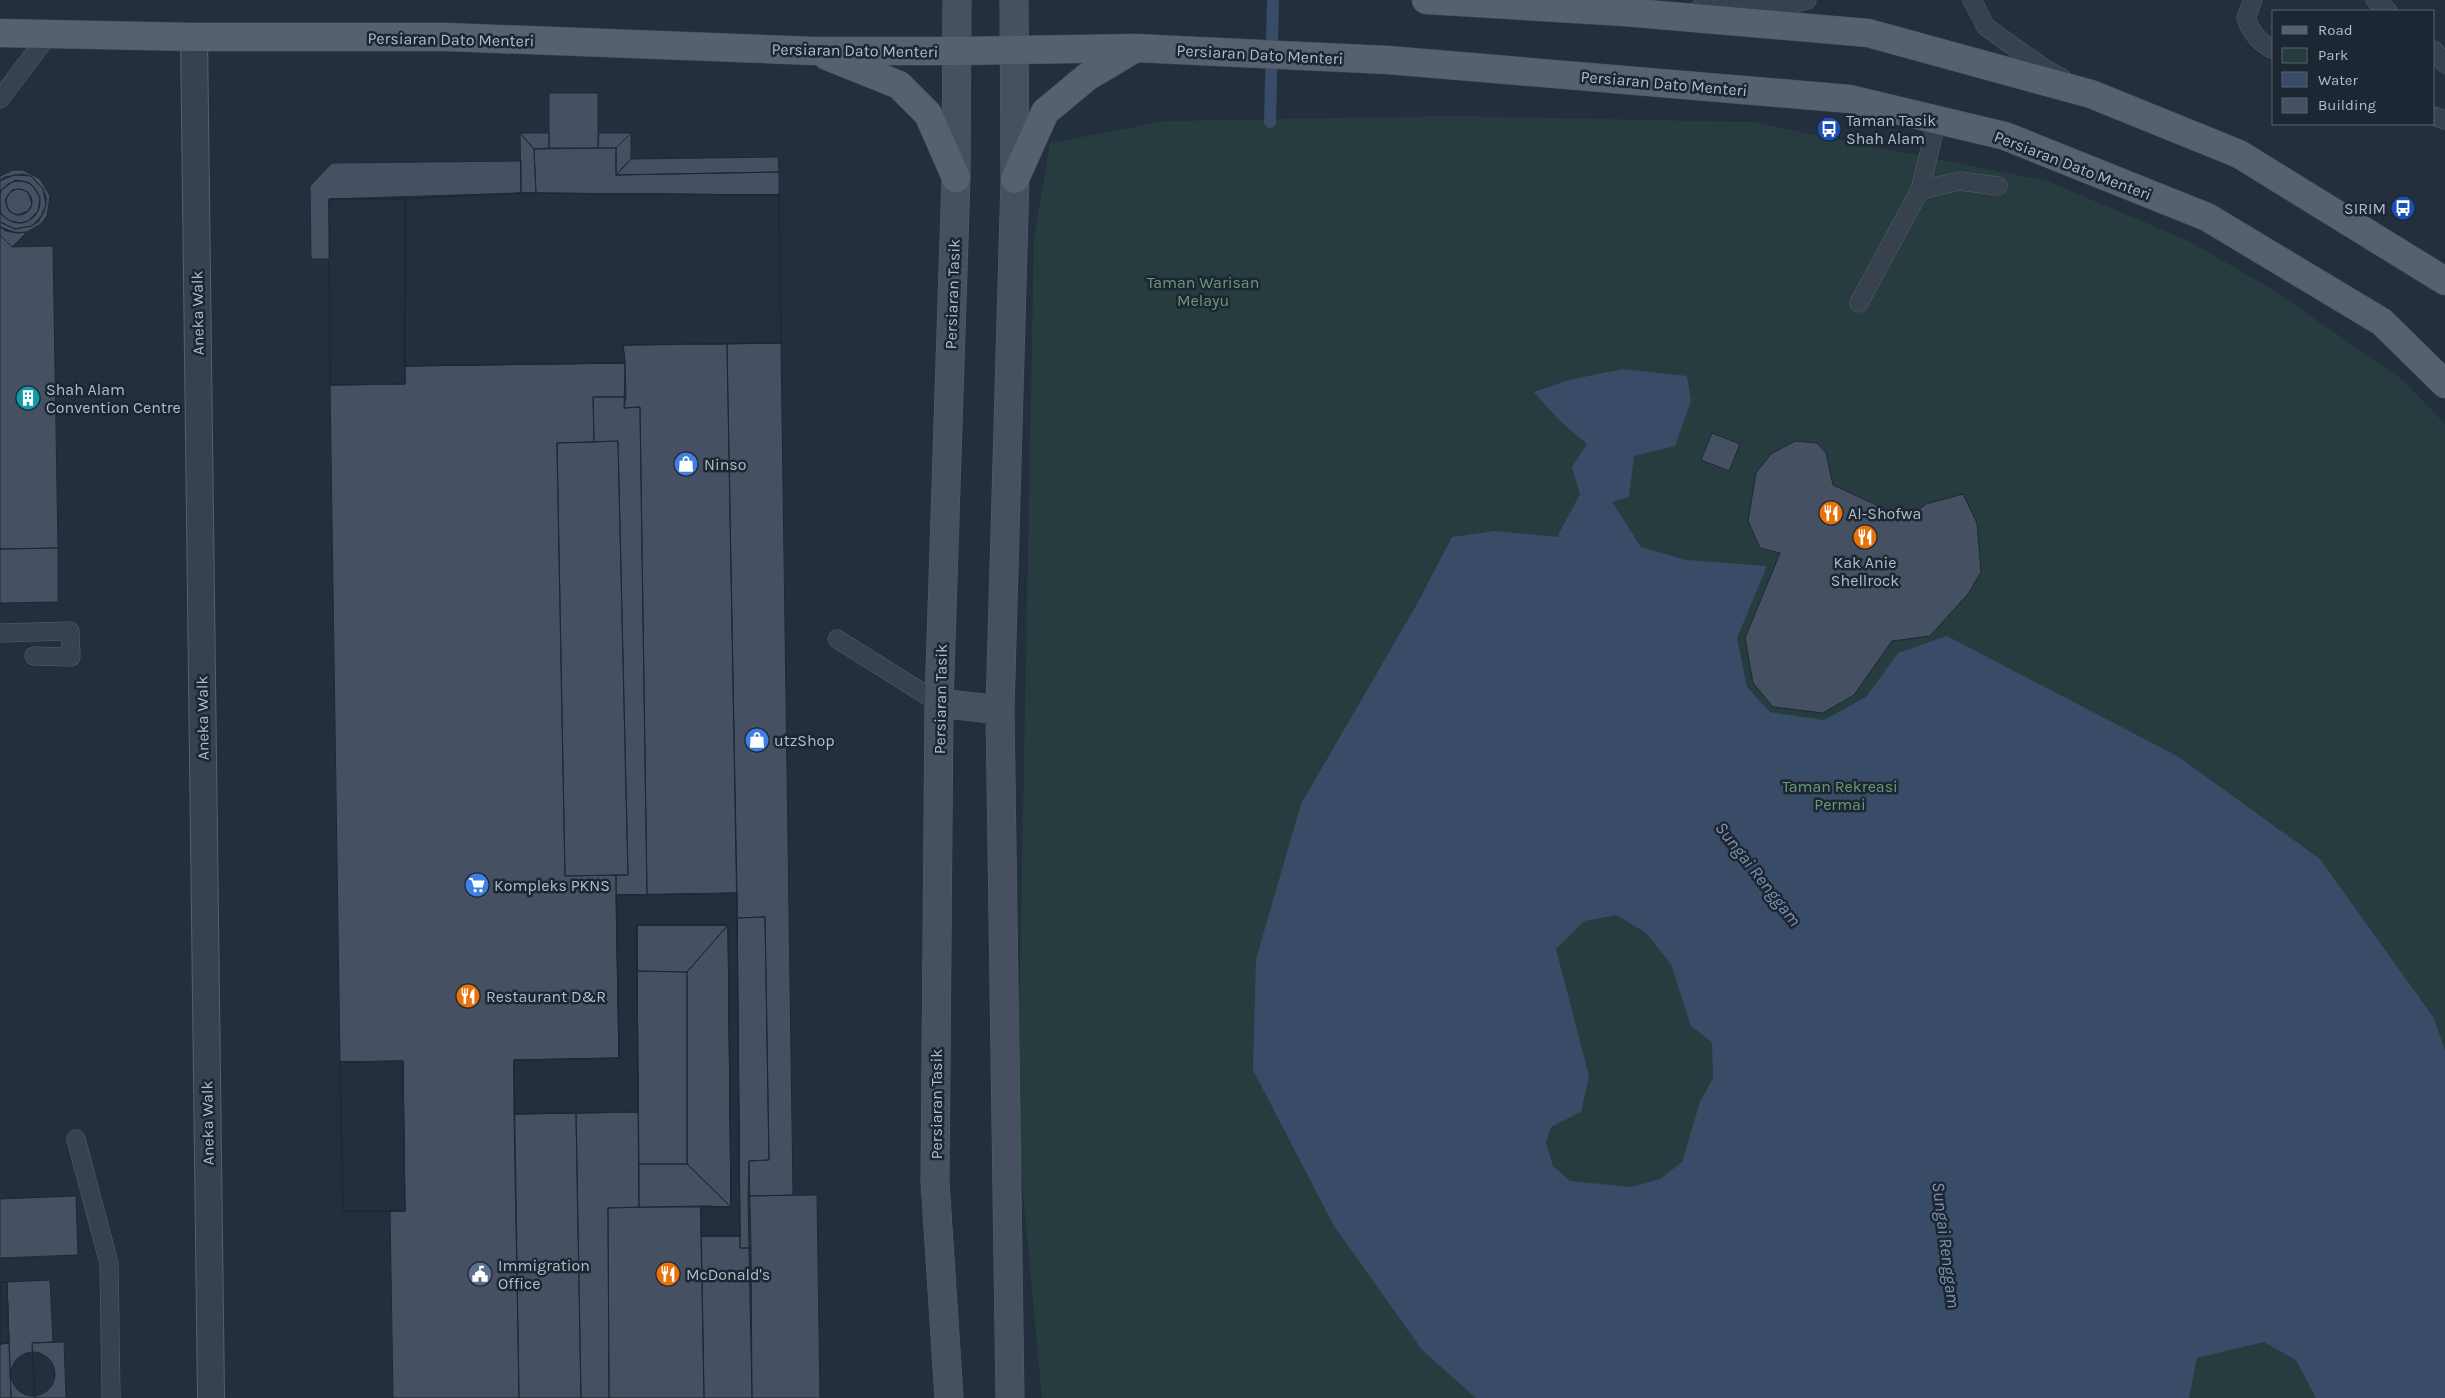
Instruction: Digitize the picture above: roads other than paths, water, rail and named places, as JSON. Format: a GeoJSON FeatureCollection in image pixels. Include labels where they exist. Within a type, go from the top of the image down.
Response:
{"type":"FeatureCollection","features":[{"type":"Feature","properties":{"kind":"main road","name":"Persiaran Tasik"},"geometry":{"type":"LineString","coordinates":[[949,1398],[935,1181],[939,703],[956,178],[956,0]]}},
{"type":"Feature","properties":{"kind":"main road"},"geometry":{"type":"LineString","coordinates":[[1010,1398],[1000,710],[1015,179],[1014,0]]}},
{"type":"Feature","properties":{"kind":"main road"},"geometry":{"type":"LineString","coordinates":[[1426,0],[1624,12],[1868,34],[2091,94],[2239,154],[2445,281]]}},
{"type":"Feature","properties":{"kind":"main road","name":"Persiaran Dato Menteri"},"geometry":{"type":"LineString","coordinates":[[0,33],[194,37],[446,37],[814,51],[957,52],[1135,48],[1388,60],[1850,99],[2005,136],[2207,217],[2382,322],[2445,384]]}},
{"type":"Feature","properties":{"kind":"main road"},"geometry":{"type":"LineString","coordinates":[[1015,179],[1045,112],[1087,77],[1135,48]]}},
{"type":"Feature","properties":{"kind":"main road"},"geometry":{"type":"LineString","coordinates":[[814,51],[899,85],[928,114],[956,178]]}},
{"type":"Feature","properties":{"kind":"main road"},"geometry":{"type":"LineString","coordinates":[[939,703],[1000,710]]}},
{"type":"Feature","properties":{"kind":"street","name":"Aneka Walk"},"geometry":{"type":"LineString","coordinates":[[194,37],[211,1398]]}},
{"type":"Feature","properties":{"kind":"lane"},"geometry":{"type":"LineString","coordinates":[[1624,12],[1792,4],[1807,0]]}},
{"type":"Feature","properties":{"kind":"lane"},"geometry":{"type":"LineString","coordinates":[[1972,0],[1986,27],[2045,69],[2091,94]]}},
{"type":"Feature","properties":{"kind":"lane"},"geometry":{"type":"LineString","coordinates":[[2253,0],[2246,18],[2250,28],[2265,46],[2272,49]]}},
{"type":"Feature","properties":{"kind":"lane"},"geometry":{"type":"LineString","coordinates":[[2375,0],[2387,10]]}},
{"type":"Feature","properties":{"kind":"lane"},"geometry":{"type":"LineString","coordinates":[[0,99],[49,34]]}},
{"type":"Feature","properties":{"kind":"lane"},"geometry":{"type":"LineString","coordinates":[[1859,304],[1920,190],[1937,120]]}},
{"type":"Feature","properties":{"kind":"lane"},"geometry":{"type":"LineString","coordinates":[[1920,190],[1960,181],[1998,186]]}},
{"type":"Feature","properties":{"kind":"lane"},"geometry":{"type":"LineString","coordinates":[[0,633],[70,630],[71,657],[34,656]]}},
{"type":"Feature","properties":{"kind":"lane"},"geometry":{"type":"LineString","coordinates":[[837,639],[939,703]]}},
{"type":"Feature","properties":{"kind":"lane"},"geometry":{"type":"LineString","coordinates":[[76,1139],[109,1263],[111,1398]]}},
{"type":"Feature","properties":{"kind":"water"},"geometry":{"type":"Polygon","coordinates":[[[1623,369],[1687,376],[1691,401],[1675,446],[1634,456],[1629,497],[1612,502],[1641,547],[1686,560],[1767,566],[1737,638],[1747,687],[1770,712],[1824,720],[1866,697],[1898,653],[1947,636],[2177,756],[2320,859],[2434,1018],[2445,1051],[2445,1398],[2316,1398],[2296,1360],[2264,1342],[2197,1358],[2189,1398],[1476,1398],[1422,1350],[1334,1226],[1253,1070],[1256,959],[1301,804],[1417,604],[1452,537],[1495,531],[1557,537],[1580,494],[1572,467],[1587,444],[1559,420],[1534,392],[1569,380],[1623,369]],[[1617,915],[1584,921],[1556,949],[1589,1076],[1581,1112],[1551,1127],[1546,1143],[1553,1166],[1570,1181],[1630,1187],[1660,1179],[1682,1162],[1700,1102],[1713,1078],[1712,1042],[1691,1026],[1671,964],[1646,933],[1617,915]]]}},
{"type":"Feature","properties":{"kind":"waterway","name":"Sungai Renggam"},"geometry":{"type":"LineString","coordinates":[[1270,122],[1273,0]]}},
{"type":"Feature","properties":{"kind":"place","name":"Taman Tasik Shah Alam"},"geometry":{"type":"Point","coordinates":[1829,129]}},
{"type":"Feature","properties":{"kind":"place","name":"SIRIM"},"geometry":{"type":"Point","coordinates":[2403,208]}},
{"type":"Feature","properties":{"kind":"place","name":"Shah Alam Convention Centre"},"geometry":{"type":"Point","coordinates":[28,398]}},
{"type":"Feature","properties":{"kind":"place","name":"Ninso"},"geometry":{"type":"Point","coordinates":[686,464]}},
{"type":"Feature","properties":{"kind":"place","name":"Al-Shofwa"},"geometry":{"type":"Point","coordinates":[1831,513]}},
{"type":"Feature","properties":{"kind":"place","name":"Kak Anie Shellrock"},"geometry":{"type":"Point","coordinates":[1865,537]}},
{"type":"Feature","properties":{"kind":"place","name":"utzShop"},"geometry":{"type":"Point","coordinates":[757,740]}},
{"type":"Feature","properties":{"kind":"place","name":"Kompleks PKNS"},"geometry":{"type":"Point","coordinates":[477,885]}},
{"type":"Feature","properties":{"kind":"place","name":"Restaurant D&R"},"geometry":{"type":"Point","coordinates":[468,996]}},
{"type":"Feature","properties":{"kind":"place","name":"Immigration Office"},"geometry":{"type":"Point","coordinates":[480,1274]}},
{"type":"Feature","properties":{"kind":"place","name":"McDonald's"},"geometry":{"type":"Point","coordinates":[668,1274]}},
{"type":"Feature","properties":{"kind":"park label","name":"Taman Warisan Melayu"},"geometry":{"type":"Point","coordinates":[1203,291]}},
{"type":"Feature","properties":{"kind":"park label","name":"Taman Rekreasi Permai"},"geometry":{"type":"Point","coordinates":[1840,795]}}]}
